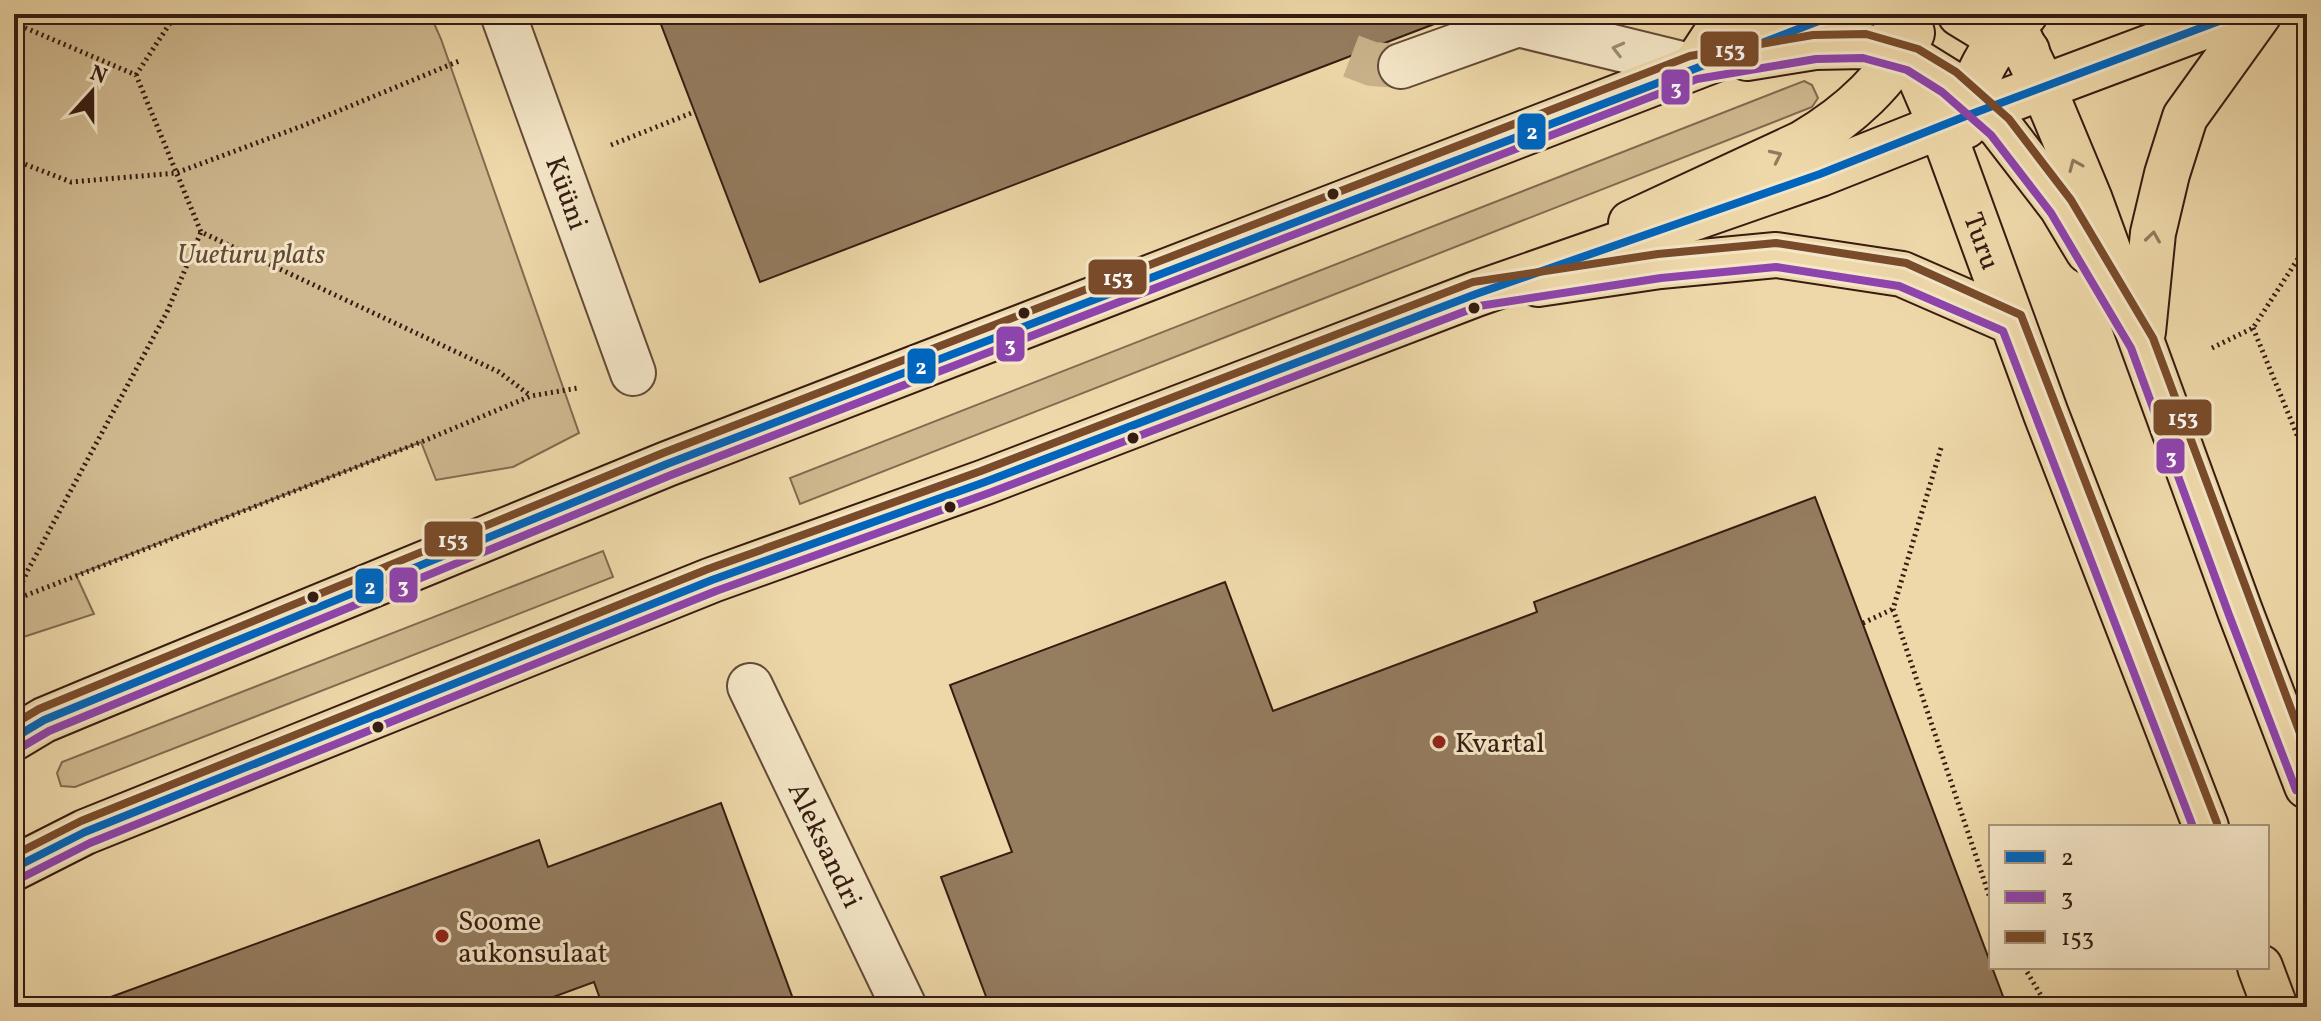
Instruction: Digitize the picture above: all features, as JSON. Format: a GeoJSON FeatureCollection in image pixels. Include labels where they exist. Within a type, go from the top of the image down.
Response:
{"type":"FeatureCollection","features":[{"type":"Feature","properties":{"kind":"main road"},"geometry":{"type":"LineString","coordinates":[[1694,67],[1729,14]]}},
{"type":"Feature","properties":{"kind":"main road"},"geometry":{"type":"LineString","coordinates":[[14,738],[44,720],[667,464],[1837,14]]}},
{"type":"Feature","properties":{"kind":"main road"},"geometry":{"type":"LineString","coordinates":[[1960,14],[2074,57],[2229,14]]}},
{"type":"Feature","properties":{"kind":"main road"},"geometry":{"type":"LineString","coordinates":[[1964,113],[1987,62],[2019,38],[2238,14]]}},
{"type":"Feature","properties":{"kind":"main road"},"geometry":{"type":"LineString","coordinates":[[2142,343],[2153,233],[2185,117],[2259,14]]}},
{"type":"Feature","properties":{"kind":"main road"},"geometry":{"type":"LineString","coordinates":[[1694,67],[1815,47],[1864,46],[1906,38]]}},
{"type":"Feature","properties":{"kind":"main road"},"geometry":{"type":"LineString","coordinates":[[1476,294],[1803,143],[1828,128],[1862,100],[1906,38]]}},
{"type":"Feature","properties":{"kind":"main road","name":"Turu"},"geometry":{"type":"LineString","coordinates":[[1906,38],[1964,113],[2012,322],[2205,825]]}},
{"type":"Feature","properties":{"kind":"main road"},"geometry":{"type":"LineString","coordinates":[[14,868],[85,832],[712,580],[985,482],[1476,294],[1820,174],[1964,113],[2019,38]]}},
{"type":"Feature","properties":{"kind":"main road"},"geometry":{"type":"LineString","coordinates":[[2019,38],[2090,200],[2307,786]]}},
{"type":"Feature","properties":{"kind":"main road"},"geometry":{"type":"LineString","coordinates":[[1964,113],[2000,127],[2061,206],[2142,343]]}},
{"type":"Feature","properties":{"kind":"main road"},"geometry":{"type":"LineString","coordinates":[[1476,294],[1660,266],[1776,255],[1902,274],[2012,322]]}},
{"type":"Feature","properties":{"kind":"main road"},"geometry":{"type":"LineString","coordinates":[[2261,969],[2275,1007]]}},
{"type":"Feature","properties":{"kind":"street"},"geometry":{"type":"LineString","coordinates":[[1401,66],[1518,24],[1694,67]]}},
{"type":"Feature","properties":{"kind":"street","name":"Küüni"},"geometry":{"type":"LineString","coordinates":[[507,26],[633,373]]}},
{"type":"Feature","properties":{"kind":"street","name":"Aleksandri"},"geometry":{"type":"LineString","coordinates":[[750,686],[902,1006]]}},
{"type":"Feature","properties":{"kind":"path"},"geometry":{"type":"LineString","coordinates":[[136,75],[176,14]]}},
{"type":"Feature","properties":{"kind":"path"},"geometry":{"type":"LineString","coordinates":[[14,23],[136,75],[201,232],[499,372],[531,396]]}},
{"type":"Feature","properties":{"kind":"path"},"geometry":{"type":"LineString","coordinates":[[14,160],[71,182],[176,173],[302,126],[507,26]]}},
{"type":"Feature","properties":{"kind":"path"},"geometry":{"type":"LineString","coordinates":[[558,166],[694,112]]}},
{"type":"Feature","properties":{"kind":"path"},"geometry":{"type":"LineString","coordinates":[[14,600],[167,312],[201,232]]}},
{"type":"Feature","properties":{"kind":"path"},"geometry":{"type":"LineString","coordinates":[[2212,348],[2253,328],[2307,245]]}},
{"type":"Feature","properties":{"kind":"path"},"geometry":{"type":"LineString","coordinates":[[2253,328],[2307,459]]}},
{"type":"Feature","properties":{"kind":"path"},"geometry":{"type":"LineString","coordinates":[[14,600],[421,442],[531,396],[569,391],[633,373]]}},
{"type":"Feature","properties":{"kind":"path"},"geometry":{"type":"LineString","coordinates":[[1941,448],[1893,609],[1989,895]]}},
{"type":"Feature","properties":{"kind":"path"},"geometry":{"type":"LineString","coordinates":[[1863,623],[1893,609]]}},
{"type":"Feature","properties":{"kind":"path"},"geometry":{"type":"LineString","coordinates":[[2025,969],[2048,1007]]}},
{"type":"Feature","properties":{"kind":"green space","name":"Uueturu plats"},"geometry":{"type":"Polygon","coordinates":[[[14,14],[430,14],[579,433],[513,467],[436,480],[421,442],[76,575],[94,614],[14,640],[14,14]]]}},
{"type":"Feature","properties":{"kind":"green space"},"geometry":{"type":"Polygon","coordinates":[[[1804,81],[1812,85],[1818,98],[1812,107],[800,504],[790,478],[1804,81]]]}},
{"type":"Feature","properties":{"kind":"green space"},"geometry":{"type":"Polygon","coordinates":[[[603,551],[613,577],[75,787],[61,786],[57,773],[62,762],[603,551]]]}},
{"type":"Feature","properties":{"kind":"building"},"geometry":{"type":"Polygon","coordinates":[[[657,14],[1450,14],[1450,18],[760,282],[657,14]]]}},
{"type":"Feature","properties":{"kind":"building","name":"Kvartal"},"geometry":{"type":"Polygon","coordinates":[[[1815,497],[1989,959],[1989,969],[1993,969],[2007,1007],[990,1007],[941,877],[1012,852],[950,685],[1225,582],[1273,711],[1537,612],[1534,602],[1815,497]]]}},
{"type":"Feature","properties":{"kind":"building"},"geometry":{"type":"Polygon","coordinates":[[[721,803],[796,1007],[603,1007],[594,982],[526,1007],[101,1007],[100,1001],[539,840],[548,867],[721,803]]]}},
{"type":"Feature","properties":{"kind":"tunnel"},"geometry":{"type":"LineString","coordinates":[[1351,56],[1372,64],[1401,66]]}},
{"type":"Feature","properties":{"kind":"transit line","name":"2"},"geometry":{"type":"LineString","coordinates":[[14,738],[44,720],[667,464],[1837,14]]}},
{"type":"Feature","properties":{"kind":"transit line","name":"2"},"geometry":{"type":"LineString","coordinates":[[14,868],[85,832],[712,580],[985,482],[1476,294],[1820,174],[2238,14]]}},
{"type":"Feature","properties":{"kind":"transit line","name":"153"},"geometry":{"type":"LineString","coordinates":[[14,724],[39,709],[663,453],[1690,56],[1813,35],[1866,34],[1918,49],[1956,72],[2009,119],[2071,200],[2153,338],[2307,752]]}},
{"type":"Feature","properties":{"kind":"transit line","name":"3"},"geometry":{"type":"LineString","coordinates":[[20,748],[49,731],[671,475],[1697,79],[1816,59],[1863,58],[1907,70],[1942,92],[1991,135],[2051,213],[2131,348],[2296,790]]}},
{"type":"Feature","properties":{"kind":"transit line","name":"153"},"geometry":{"type":"LineString","coordinates":[[14,855],[81,821],[708,569],[981,471],[1473,282],[1658,254],[1776,243],[1906,263],[2021,315],[2217,823]]}},
{"type":"Feature","properties":{"kind":"transit line","name":"3"},"geometry":{"type":"LineString","coordinates":[[19,879],[90,843],[716,591],[989,493],[1479,306],[1661,278],[1776,267],[1899,286],[2003,331],[2192,825]]}},
{"type":"Feature","properties":{"kind":"place","name":"Kvartal"},"geometry":{"type":"Point","coordinates":[1439,742]}},
{"type":"Feature","properties":{"kind":"place","name":"Soome aukonsulaat"},"geometry":{"type":"Point","coordinates":[442,936]}}]}
